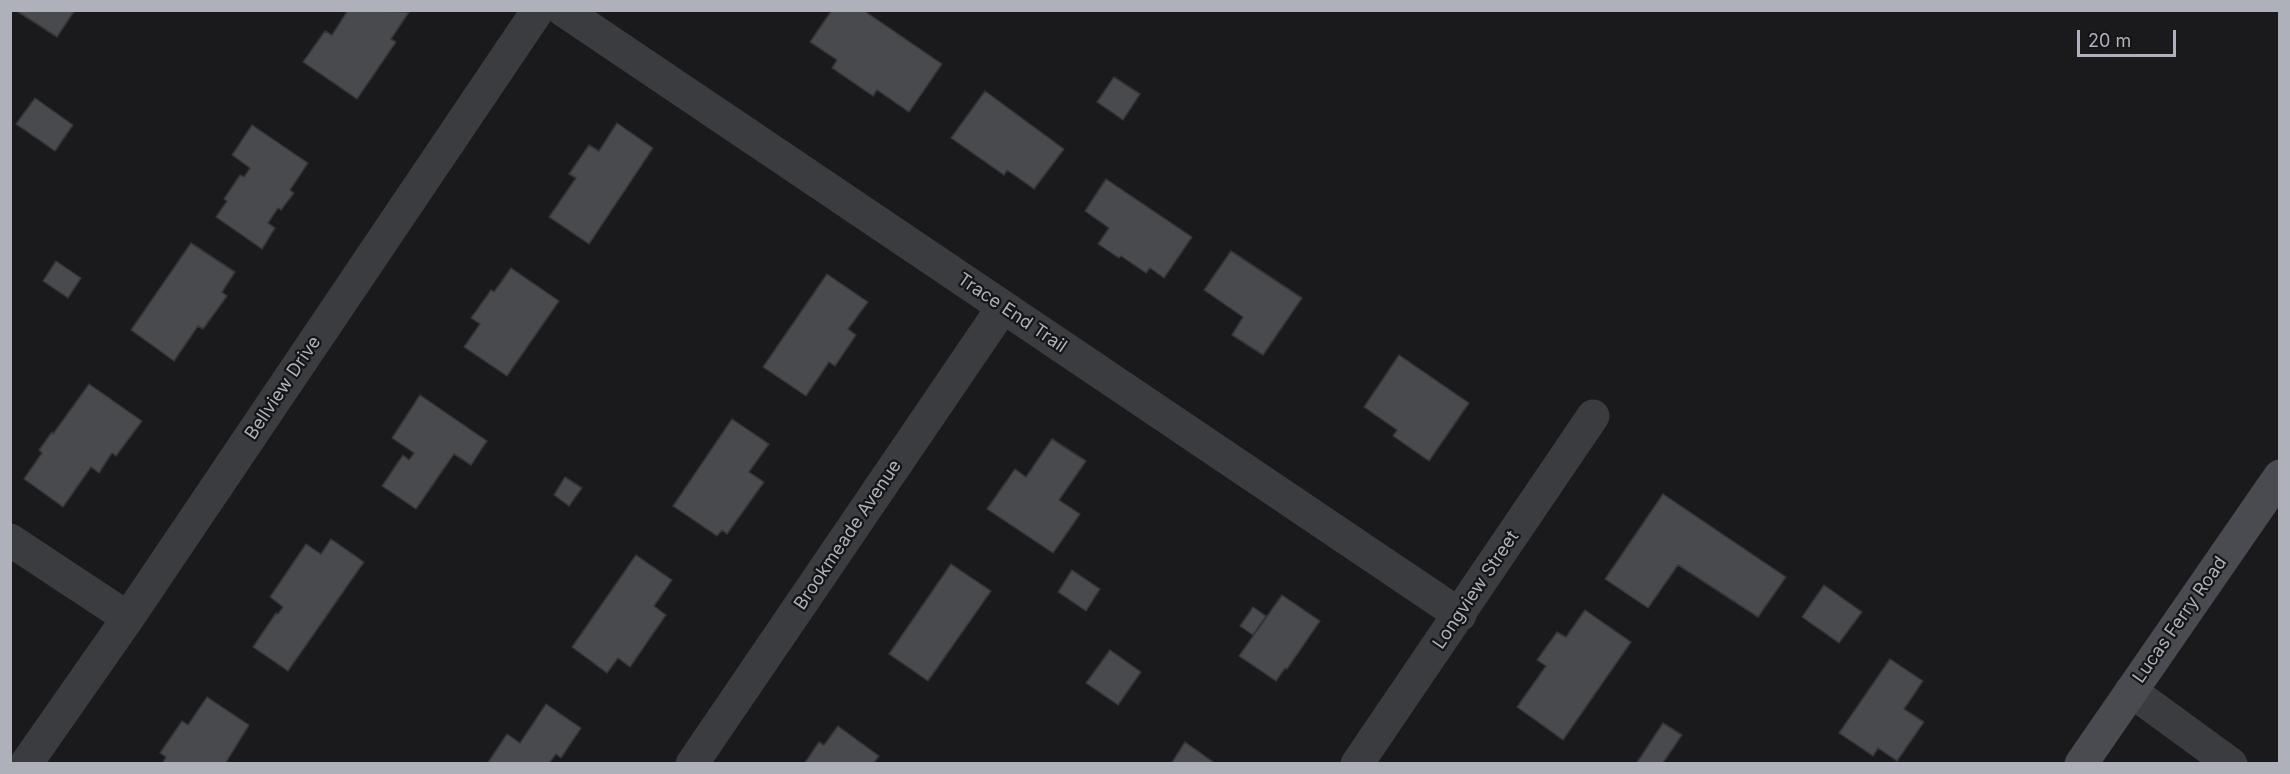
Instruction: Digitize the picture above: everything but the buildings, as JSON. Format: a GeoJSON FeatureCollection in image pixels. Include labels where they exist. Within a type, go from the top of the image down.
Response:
{"type":"FeatureCollection","features":[{"type":"Feature","properties":{"kind":"street","name":"Bellview Drive"},"geometry":{"type":"LineString","coordinates":[[26,764],[128,618],[538,10]]}},
{"type":"Feature","properties":{"kind":"street","name":"Trace End Trail"},"geometry":{"type":"LineString","coordinates":[[563,10],[1460,615]]}},
{"type":"Feature","properties":{"kind":"street","name":"Brookmeade Avenue"},"geometry":{"type":"LineString","coordinates":[[692,764],[1003,307]]}},
{"type":"Feature","properties":{"kind":"street","name":"Longview Street"},"geometry":{"type":"LineString","coordinates":[[1358,764],[1593,416]]}},
{"type":"Feature","properties":{"kind":"street","name":"Lucas Ferry Road"},"geometry":{"type":"LineString","coordinates":[[2081,764],[2280,476]]}},
{"type":"Feature","properties":{"kind":"street"},"geometry":{"type":"LineString","coordinates":[[10,540],[128,618]]}},
{"type":"Feature","properties":{"kind":"street"},"geometry":{"type":"LineString","coordinates":[[2131,692],[2230,764]]}}]}
